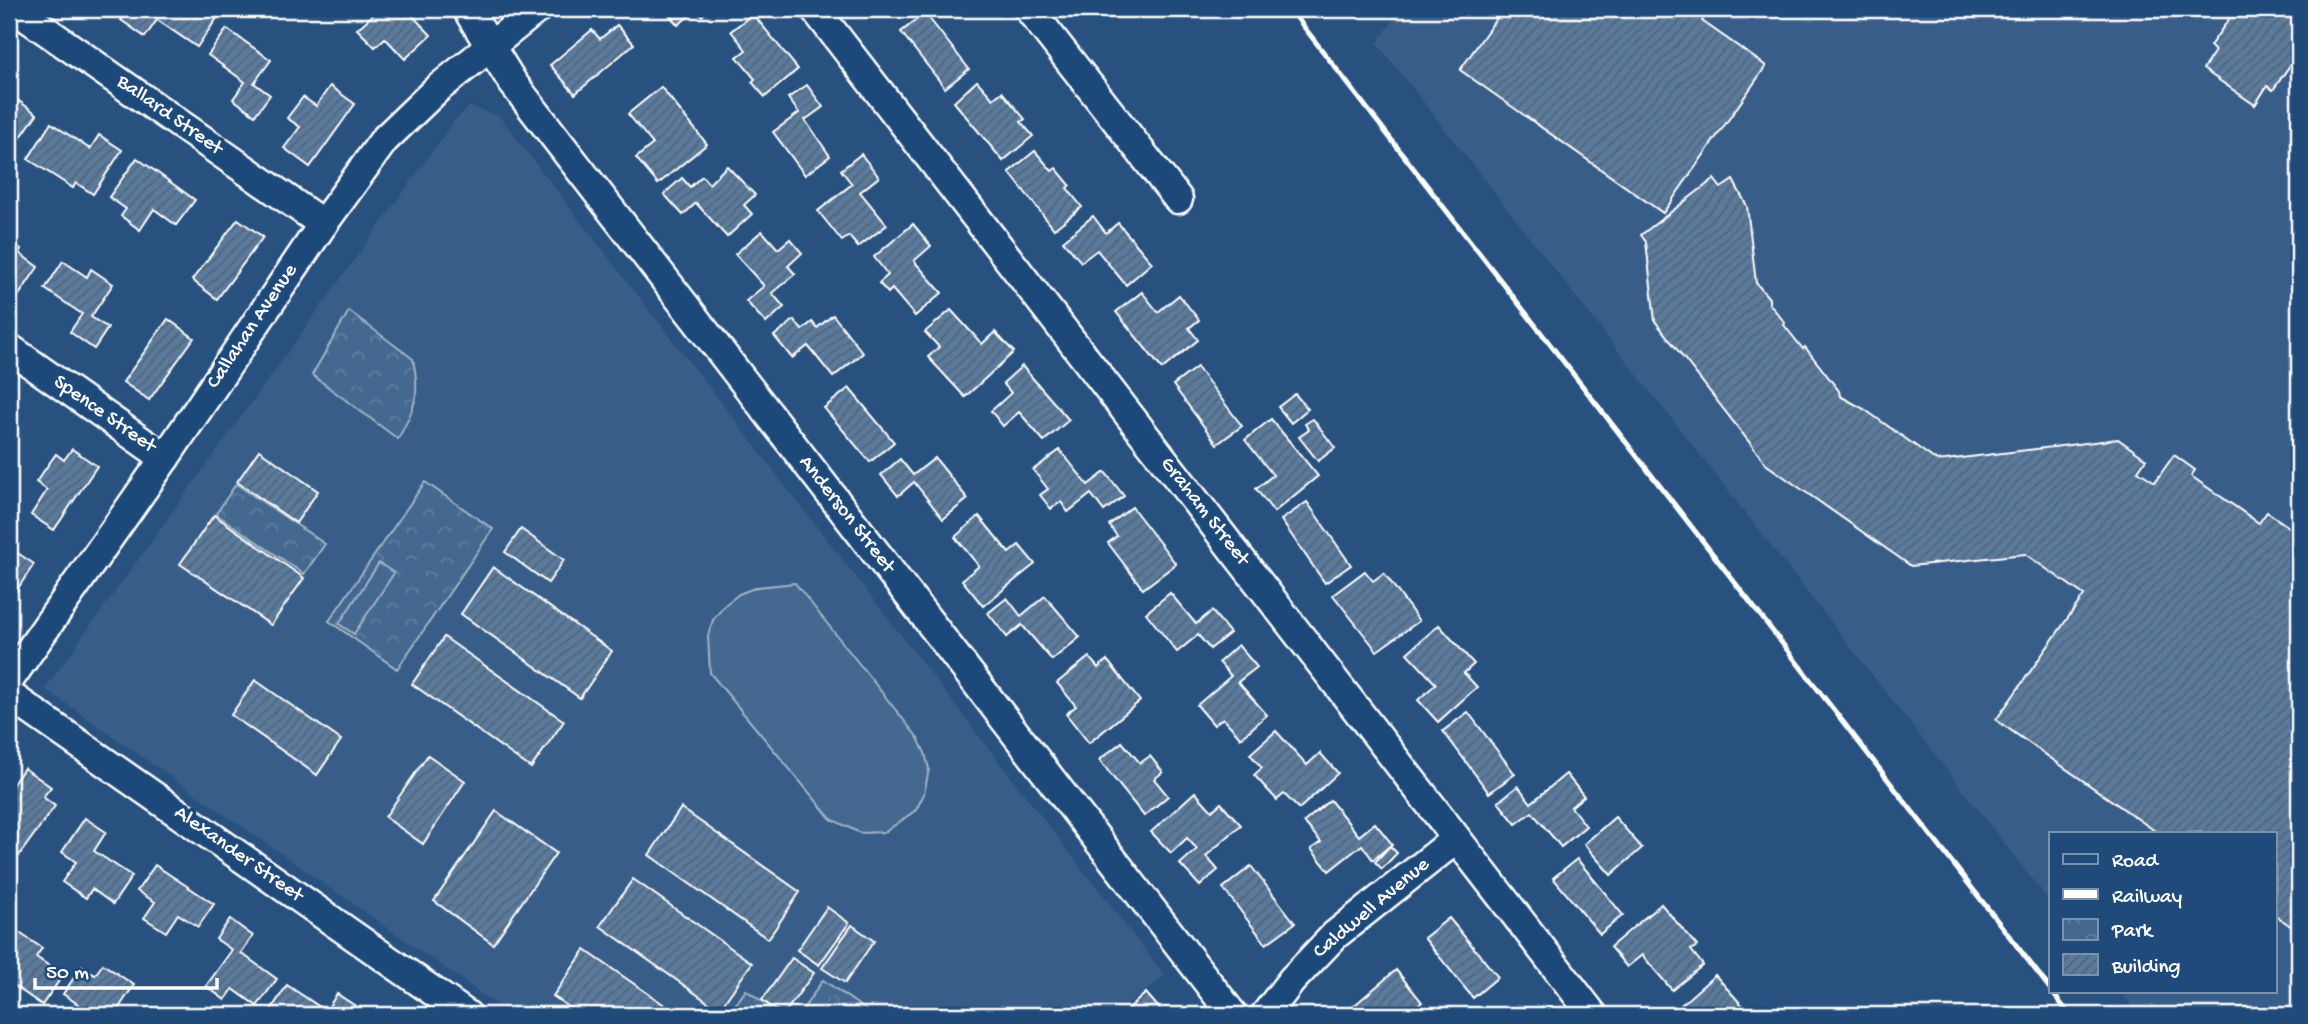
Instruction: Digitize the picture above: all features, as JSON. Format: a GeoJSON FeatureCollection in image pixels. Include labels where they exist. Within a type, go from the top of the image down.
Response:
{"type":"FeatureCollection","features":[{"type":"Feature","properties":{"kind":"street","name":"Ballard Street"},"geometry":{"type":"LineString","coordinates":[[15,9],[323,224]]}},
{"type":"Feature","properties":{"kind":"street","name":"Anderson Street"},"geometry":{"type":"LineString","coordinates":[[467,9],[513,83],[1233,1015]]}},
{"type":"Feature","properties":{"kind":"street","name":"Callahan Avenue"},"geometry":{"type":"LineString","coordinates":[[9,680],[323,224],[384,140],[436,90],[537,9]]}},
{"type":"Feature","properties":{"kind":"street","name":"Graham Street"},"geometry":{"type":"LineString","coordinates":[[815,9],[1593,1015]]}},
{"type":"Feature","properties":{"kind":"street"},"geometry":{"type":"LineString","coordinates":[[1030,9],[1178,199]]}},
{"type":"Feature","properties":{"kind":"street","name":"Spence Street"},"geometry":{"type":"LineString","coordinates":[[9,348],[165,457]]}},
{"type":"Feature","properties":{"kind":"street","name":"Alexander Street"},"geometry":{"type":"LineString","coordinates":[[9,695],[467,1015]]}},
{"type":"Feature","properties":{"kind":"street","name":"Caldwell Avenue"},"geometry":{"type":"LineString","coordinates":[[1265,1015],[1292,980],[1335,935],[1456,839]]}},
{"type":"Feature","properties":{"kind":"shaded area"},"geometry":{"type":"Polygon","coordinates":[[[1401,9],[2299,9],[2299,1015],[2139,1015],[2120,992],[2276,992],[2276,832],[2049,832],[2049,900],[1377,43],[1401,9]]]}},
{"type":"Feature","properties":{"kind":"shaded area"},"geometry":{"type":"Polygon","coordinates":[[[470,106],[499,116],[1165,976],[1114,1015],[512,1015],[45,689],[455,120],[470,106]]]}},
{"type":"Feature","properties":{"kind":"green space"},"geometry":{"type":"Polygon","coordinates":[[[349,311],[413,359],[415,401],[398,439],[312,375],[349,311]]]}},
{"type":"Feature","properties":{"kind":"green space"},"geometry":{"type":"Polygon","coordinates":[[[425,482],[493,529],[397,669],[329,621],[425,482]]]}},
{"type":"Feature","properties":{"kind":"green space"},"geometry":{"type":"Polygon","coordinates":[[[236,484],[325,544],[304,574],[216,514],[236,484]]]}},
{"type":"Feature","properties":{"kind":"green space"},"geometry":{"type":"Polygon","coordinates":[[[379,563],[394,573],[354,634],[339,624],[379,563]]]}},
{"type":"Feature","properties":{"kind":"green space"},"geometry":{"type":"Polygon","coordinates":[[[795,583],[918,738],[925,753],[929,769],[924,794],[916,810],[885,832],[860,833],[831,819],[710,673],[708,636],[713,620],[725,605],[739,594],[757,587],[795,583]]]}},
{"type":"Feature","properties":{"kind":"green space"},"geometry":{"type":"Polygon","coordinates":[[[823,980],[873,1015],[799,1015],[823,980]]]}},
{"type":"Feature","properties":{"kind":"green space"},"geometry":{"type":"Polygon","coordinates":[[[746,990],[782,1015],[728,1015],[746,990]]]}},
{"type":"Feature","properties":{"kind":"building"},"geometry":{"type":"Polygon","coordinates":[[[129,9],[145,9],[152,13],[155,9],[204,9],[217,18],[197,47],[157,20],[145,37],[121,20],[129,9]]]}},
{"type":"Feature","properties":{"kind":"building"},"geometry":{"type":"Polygon","coordinates":[[[367,9],[406,9],[431,35],[405,59],[385,38],[375,47],[357,29],[373,15],[367,9]]]}},
{"type":"Feature","properties":{"kind":"building"},"geometry":{"type":"Polygon","coordinates":[[[664,9],[710,9],[702,16],[696,10],[678,25],[664,9]]]}},
{"type":"Feature","properties":{"kind":"building"},"geometry":{"type":"Polygon","coordinates":[[[1503,9],[1706,9],[1709,11],[1702,21],[1766,66],[1663,213],[1460,70],[1503,9]]]}},
{"type":"Feature","properties":{"kind":"building"},"geometry":{"type":"Polygon","coordinates":[[[2236,9],[2299,9],[2299,52],[2273,90],[2267,86],[2255,105],[2203,69],[2215,51],[2210,46],[2236,9]]]}},
{"type":"Feature","properties":{"kind":"building"},"geometry":{"type":"Polygon","coordinates":[[[925,13],[969,69],[945,88],[901,32],[925,13]]]}},
{"type":"Feature","properties":{"kind":"building"},"geometry":{"type":"Polygon","coordinates":[[[753,14],[798,69],[765,97],[752,82],[755,79],[737,57],[746,50],[731,31],[753,14]]]}},
{"type":"Feature","properties":{"kind":"building"},"geometry":{"type":"Polygon","coordinates":[[[617,25],[634,44],[575,94],[550,65],[592,30],[600,39],[617,25]]]}},
{"type":"Feature","properties":{"kind":"building"},"geometry":{"type":"Polygon","coordinates":[[[227,29],[271,60],[254,83],[270,95],[255,115],[233,99],[245,82],[208,55],[227,29]]]}},
{"type":"Feature","properties":{"kind":"building"},"geometry":{"type":"Polygon","coordinates":[[[977,81],[993,99],[1002,92],[1025,119],[1021,122],[1033,136],[1003,161],[954,102],[977,81]]]}},
{"type":"Feature","properties":{"kind":"building"},"geometry":{"type":"Polygon","coordinates":[[[807,85],[823,107],[805,120],[830,156],[805,175],[773,132],[799,113],[788,98],[807,85]]]}},
{"type":"Feature","properties":{"kind":"building"},"geometry":{"type":"Polygon","coordinates":[[[330,86],[355,104],[310,167],[284,148],[300,127],[287,118],[303,97],[316,106],[330,86]]]}},
{"type":"Feature","properties":{"kind":"building"},"geometry":{"type":"Polygon","coordinates":[[[661,87],[707,144],[658,184],[636,158],[653,144],[628,114],[661,87]]]}},
{"type":"Feature","properties":{"kind":"building"},"geometry":{"type":"Polygon","coordinates":[[[9,94],[37,114],[16,144],[9,139],[9,94]]]}},
{"type":"Feature","properties":{"kind":"building"},"geometry":{"type":"Polygon","coordinates":[[[51,123],[90,149],[99,135],[122,150],[93,194],[76,183],[73,188],[28,159],[51,123]]]}},
{"type":"Feature","properties":{"kind":"building"},"geometry":{"type":"Polygon","coordinates":[[[1035,151],[1052,171],[1056,168],[1070,185],[1067,188],[1082,207],[1054,229],[1009,172],[1035,151]]]}},
{"type":"Feature","properties":{"kind":"building"},"geometry":{"type":"Polygon","coordinates":[[[861,154],[879,177],[860,192],[887,225],[858,247],[849,236],[842,241],[818,211],[852,184],[841,170],[861,154]]]}},
{"type":"Feature","properties":{"kind":"building"},"geometry":{"type":"Polygon","coordinates":[[[137,158],[195,200],[176,225],[154,209],[140,230],[121,216],[126,209],[109,197],[137,158]]]}},
{"type":"Feature","properties":{"kind":"building"},"geometry":{"type":"Polygon","coordinates":[[[727,166],[755,195],[744,205],[752,214],[727,237],[696,203],[683,215],[664,194],[682,178],[690,187],[702,176],[709,184],[727,166]]]}},
{"type":"Feature","properties":{"kind":"building"},"geometry":{"type":"Polygon","coordinates":[[[1714,179],[1721,188],[1733,180],[1747,206],[1756,283],[1769,298],[1769,303],[1784,325],[1803,349],[1805,347],[1840,396],[1864,409],[1937,461],[2118,439],[2146,459],[2138,471],[2155,482],[2174,455],[2195,470],[2191,476],[2259,523],[2267,512],[2299,534],[2299,932],[2276,916],[2276,832],[2157,832],[1996,720],[2084,595],[2025,554],[1911,566],[1767,465],[1655,321],[1646,242],[1641,235],[1714,179]]]}},
{"type":"Feature","properties":{"kind":"building"},"geometry":{"type":"Polygon","coordinates":[[[1093,216],[1106,233],[1118,223],[1152,263],[1126,285],[1097,250],[1081,262],[1063,241],[1093,216]]]}},
{"type":"Feature","properties":{"kind":"building"},"geometry":{"type":"Polygon","coordinates":[[[238,219],[263,237],[217,299],[192,280],[238,219]]]}},
{"type":"Feature","properties":{"kind":"building"},"geometry":{"type":"Polygon","coordinates":[[[913,224],[931,246],[914,261],[942,293],[915,316],[892,289],[888,293],[879,283],[888,275],[874,257],[913,224]]]}},
{"type":"Feature","properties":{"kind":"building"},"geometry":{"type":"Polygon","coordinates":[[[762,231],[778,249],[790,239],[802,253],[788,266],[795,274],[772,293],[784,307],[766,323],[746,301],[764,286],[735,254],[762,231]]]}},
{"type":"Feature","properties":{"kind":"building"},"geometry":{"type":"Polygon","coordinates":[[[9,240],[21,249],[19,253],[38,267],[17,298],[9,292],[9,240]]]}},
{"type":"Feature","properties":{"kind":"building"},"geometry":{"type":"Polygon","coordinates":[[[63,261],[87,277],[91,269],[113,284],[91,317],[108,328],[94,349],[70,332],[82,314],[45,289],[63,261]]]}},
{"type":"Feature","properties":{"kind":"building"},"geometry":{"type":"Polygon","coordinates":[[[1142,292],[1158,312],[1179,295],[1199,320],[1189,328],[1198,340],[1162,369],[1116,312],[1142,292]]]}},
{"type":"Feature","properties":{"kind":"building"},"geometry":{"type":"Polygon","coordinates":[[[951,310],[982,344],[995,332],[1014,352],[965,397],[928,357],[939,347],[925,332],[951,310]]]}},
{"type":"Feature","properties":{"kind":"building"},"geometry":{"type":"Polygon","coordinates":[[[833,315],[863,353],[833,377],[808,346],[792,358],[774,336],[794,320],[802,330],[812,322],[817,328],[833,315]]]}},
{"type":"Feature","properties":{"kind":"building"},"geometry":{"type":"Polygon","coordinates":[[[168,319],[194,338],[149,400],[123,382],[168,319]]]}},
{"type":"Feature","properties":{"kind":"building"},"geometry":{"type":"Polygon","coordinates":[[[1022,366],[1069,420],[1044,441],[1019,412],[1003,426],[991,411],[1011,393],[1003,383],[1022,366]]]}},
{"type":"Feature","properties":{"kind":"building"},"geometry":{"type":"Polygon","coordinates":[[[1197,367],[1242,426],[1217,444],[1173,385],[1197,367]]]}},
{"type":"Feature","properties":{"kind":"building"},"geometry":{"type":"Polygon","coordinates":[[[849,388],[894,442],[870,462],[824,408],[849,388]]]}},
{"type":"Feature","properties":{"kind":"building"},"geometry":{"type":"Polygon","coordinates":[[[1295,394],[1308,409],[1291,423],[1278,407],[1295,394]]]}},
{"type":"Feature","properties":{"kind":"building"},"geometry":{"type":"Polygon","coordinates":[[[1271,419],[1318,476],[1274,512],[1256,489],[1273,475],[1245,440],[1271,419]]]}},
{"type":"Feature","properties":{"kind":"building"},"geometry":{"type":"Polygon","coordinates":[[[1313,419],[1335,448],[1318,461],[1299,437],[1309,430],[1305,424],[1313,419]]]}},
{"type":"Feature","properties":{"kind":"building"},"geometry":{"type":"Polygon","coordinates":[[[72,449],[97,466],[54,530],[31,515],[47,490],[36,482],[56,454],[64,460],[72,449]]]}},
{"type":"Feature","properties":{"kind":"building"},"geometry":{"type":"Polygon","coordinates":[[[259,450],[318,491],[296,523],[237,482],[259,450]]]}},
{"type":"Feature","properties":{"kind":"building"},"geometry":{"type":"Polygon","coordinates":[[[1060,450],[1088,485],[1105,472],[1124,496],[1104,511],[1091,494],[1068,512],[1061,502],[1051,509],[1040,495],[1048,489],[1033,470],[1060,450]]]}},
{"type":"Feature","properties":{"kind":"building"},"geometry":{"type":"Polygon","coordinates":[[[935,458],[968,499],[943,519],[914,482],[898,496],[881,475],[900,459],[913,475],[935,458]]]}},
{"type":"Feature","properties":{"kind":"building"},"geometry":{"type":"Polygon","coordinates":[[[1307,502],[1351,565],[1325,583],[1281,520],[1307,502]]]}},
{"type":"Feature","properties":{"kind":"building"},"geometry":{"type":"Polygon","coordinates":[[[1132,507],[1176,564],[1143,589],[1108,543],[1117,536],[1109,525],[1132,507]]]}},
{"type":"Feature","properties":{"kind":"building"},"geometry":{"type":"Polygon","coordinates":[[[214,515],[304,578],[271,625],[180,564],[214,515]]]}},
{"type":"Feature","properties":{"kind":"building"},"geometry":{"type":"Polygon","coordinates":[[[979,516],[1009,553],[1019,545],[1035,564],[983,606],[962,580],[979,566],[955,537],[979,516]]]}},
{"type":"Feature","properties":{"kind":"building"},"geometry":{"type":"Polygon","coordinates":[[[521,529],[564,560],[548,583],[505,552],[521,529]]]}},
{"type":"Feature","properties":{"kind":"building"},"geometry":{"type":"Polygon","coordinates":[[[10,548],[34,564],[9,602],[9,550],[10,548]]]}},
{"type":"Feature","properties":{"kind":"building"},"geometry":{"type":"Polygon","coordinates":[[[493,567],[612,651],[580,698],[461,614],[493,567]]]}},
{"type":"Feature","properties":{"kind":"building"},"geometry":{"type":"Polygon","coordinates":[[[1365,571],[1373,581],[1384,573],[1419,621],[1377,651],[1333,595],[1365,571]]]}},
{"type":"Feature","properties":{"kind":"building"},"geometry":{"type":"Polygon","coordinates":[[[1170,593],[1196,624],[1212,611],[1230,633],[1210,649],[1198,635],[1177,652],[1146,613],[1170,593]]]}},
{"type":"Feature","properties":{"kind":"building"},"geometry":{"type":"Polygon","coordinates":[[[1045,596],[1080,637],[1052,660],[1022,625],[1007,637],[988,613],[1007,598],[1021,616],[1045,596]]]}},
{"type":"Feature","properties":{"kind":"building"},"geometry":{"type":"Polygon","coordinates":[[[1439,625],[1474,664],[1464,673],[1477,687],[1438,722],[1418,700],[1436,684],[1407,653],[1439,625]]]}},
{"type":"Feature","properties":{"kind":"building"},"geometry":{"type":"Polygon","coordinates":[[[444,637],[564,721],[531,768],[412,684],[444,637]]]}},
{"type":"Feature","properties":{"kind":"building"},"geometry":{"type":"Polygon","coordinates":[[[1238,645],[1257,667],[1238,682],[1267,715],[1241,738],[1223,718],[1214,725],[1197,705],[1231,676],[1219,662],[1238,645]]]}},
{"type":"Feature","properties":{"kind":"building"},"geometry":{"type":"Polygon","coordinates":[[[1089,657],[1098,668],[1107,660],[1140,701],[1089,743],[1066,714],[1076,706],[1057,683],[1089,657]]]}},
{"type":"Feature","properties":{"kind":"building"},"geometry":{"type":"Polygon","coordinates":[[[255,680],[341,740],[317,775],[231,715],[255,680]]]}},
{"type":"Feature","properties":{"kind":"building"},"geometry":{"type":"Polygon","coordinates":[[[1468,712],[1515,774],[1489,793],[1443,731],[1468,712]]]}},
{"type":"Feature","properties":{"kind":"building"},"geometry":{"type":"Polygon","coordinates":[[[1276,731],[1307,765],[1320,753],[1338,773],[1299,809],[1284,794],[1277,800],[1254,775],[1262,768],[1250,754],[1276,731]]]}},
{"type":"Feature","properties":{"kind":"building"},"geometry":{"type":"Polygon","coordinates":[[[1122,742],[1140,763],[1150,756],[1163,772],[1154,779],[1168,796],[1144,816],[1099,760],[1122,742]]]}},
{"type":"Feature","properties":{"kind":"building"},"geometry":{"type":"Polygon","coordinates":[[[428,755],[465,781],[423,844],[385,817],[428,755]]]}},
{"type":"Feature","properties":{"kind":"building"},"geometry":{"type":"Polygon","coordinates":[[[24,768],[51,787],[43,797],[55,806],[17,858],[9,852],[9,790],[24,768]]]}},
{"type":"Feature","properties":{"kind":"building"},"geometry":{"type":"Polygon","coordinates":[[[1566,774],[1584,796],[1571,807],[1586,826],[1561,847],[1532,812],[1516,824],[1498,802],[1518,786],[1531,803],[1566,774]]]}},
{"type":"Feature","properties":{"kind":"building"},"geometry":{"type":"Polygon","coordinates":[[[1195,792],[1212,811],[1221,803],[1241,825],[1206,856],[1218,870],[1200,886],[1180,864],[1197,849],[1187,838],[1171,853],[1151,832],[1195,792]]]}},
{"type":"Feature","properties":{"kind":"building"},"geometry":{"type":"Polygon","coordinates":[[[1330,800],[1359,836],[1375,823],[1392,844],[1373,860],[1362,845],[1329,871],[1311,849],[1321,842],[1304,822],[1330,800]]]}},
{"type":"Feature","properties":{"kind":"building"},"geometry":{"type":"Polygon","coordinates":[[[681,808],[800,892],[768,939],[649,855],[681,808]]]}},
{"type":"Feature","properties":{"kind":"building"},"geometry":{"type":"Polygon","coordinates":[[[496,811],[556,853],[493,944],[434,901],[496,811]]]}},
{"type":"Feature","properties":{"kind":"building"},"geometry":{"type":"Polygon","coordinates":[[[1615,817],[1642,848],[1611,875],[1584,844],[1615,817]]]}},
{"type":"Feature","properties":{"kind":"building"},"geometry":{"type":"Polygon","coordinates":[[[85,818],[106,832],[94,851],[132,876],[113,904],[92,889],[86,898],[62,882],[76,862],[62,852],[85,818]]]}},
{"type":"Feature","properties":{"kind":"building"},"geometry":{"type":"Polygon","coordinates":[[[1390,846],[1397,853],[1382,869],[1375,862],[1390,846]]]}},
{"type":"Feature","properties":{"kind":"building"},"geometry":{"type":"Polygon","coordinates":[[[1577,859],[1623,915],[1600,934],[1553,878],[1577,859]]]}},
{"type":"Feature","properties":{"kind":"building"},"geometry":{"type":"Polygon","coordinates":[[[155,865],[214,904],[198,927],[178,914],[166,932],[144,918],[155,902],[137,891],[155,865]]]}},
{"type":"Feature","properties":{"kind":"building"},"geometry":{"type":"Polygon","coordinates":[[[1251,866],[1295,923],[1266,944],[1223,888],[1251,866]]]}},
{"type":"Feature","properties":{"kind":"building"},"geometry":{"type":"Polygon","coordinates":[[[633,879],[752,963],[719,1010],[600,926],[633,879]]]}},
{"type":"Feature","properties":{"kind":"building"},"geometry":{"type":"Polygon","coordinates":[[[1661,904],[1697,946],[1691,950],[1703,965],[1672,990],[1642,955],[1627,967],[1610,947],[1661,904]]]}},
{"type":"Feature","properties":{"kind":"building"},"geometry":{"type":"Polygon","coordinates":[[[827,907],[849,923],[819,965],[797,950],[827,907]]]}},
{"type":"Feature","properties":{"kind":"building"},"geometry":{"type":"Polygon","coordinates":[[[1449,918],[1498,977],[1473,998],[1424,938],[1449,918]]]}},
{"type":"Feature","properties":{"kind":"building"},"geometry":{"type":"Polygon","coordinates":[[[230,919],[253,936],[241,953],[277,979],[257,1006],[233,989],[225,1000],[206,986],[232,950],[216,939],[230,919]]]}},
{"type":"Feature","properties":{"kind":"building"},"geometry":{"type":"Polygon","coordinates":[[[852,925],[874,941],[845,983],[822,968],[852,925]]]}},
{"type":"Feature","properties":{"kind":"building"},"geometry":{"type":"Polygon","coordinates":[[[9,926],[42,948],[36,957],[63,975],[42,1005],[9,982],[9,926]]]}},
{"type":"Feature","properties":{"kind":"building"},"geometry":{"type":"Polygon","coordinates":[[[585,950],[679,1015],[580,1015],[553,996],[585,950]]]}},
{"type":"Feature","properties":{"kind":"building"},"geometry":{"type":"Polygon","coordinates":[[[792,958],[814,973],[783,1015],[762,1000],[792,958]]]}},
{"type":"Feature","properties":{"kind":"building"},"geometry":{"type":"Polygon","coordinates":[[[103,964],[134,985],[114,1015],[94,1015],[63,994],[82,966],[95,975],[103,964]]]}},
{"type":"Feature","properties":{"kind":"building"},"geometry":{"type":"Polygon","coordinates":[[[1396,970],[1422,1002],[1406,1015],[1343,1015],[1396,970]]]}},
{"type":"Feature","properties":{"kind":"building"},"geometry":{"type":"Polygon","coordinates":[[[1715,975],[1751,1015],[1690,1015],[1681,1005],[1715,975]]]}},
{"type":"Feature","properties":{"kind":"building"},"geometry":{"type":"Polygon","coordinates":[[[287,985],[326,1011],[337,994],[360,1009],[356,1015],[272,1015],[269,1013],[287,985]]]}},
{"type":"Feature","properties":{"kind":"building"},"geometry":{"type":"Polygon","coordinates":[[[1146,993],[1165,1015],[1121,1015],[1146,993]]]}},
{"type":"Feature","properties":{"kind":"railway"},"geometry":{"type":"LineString","coordinates":[[1290,9],[2049,987]]}},
{"type":"Feature","properties":{"kind":"railway"},"geometry":{"type":"LineString","coordinates":[[2052,992],[2070,1015]]}}]}
